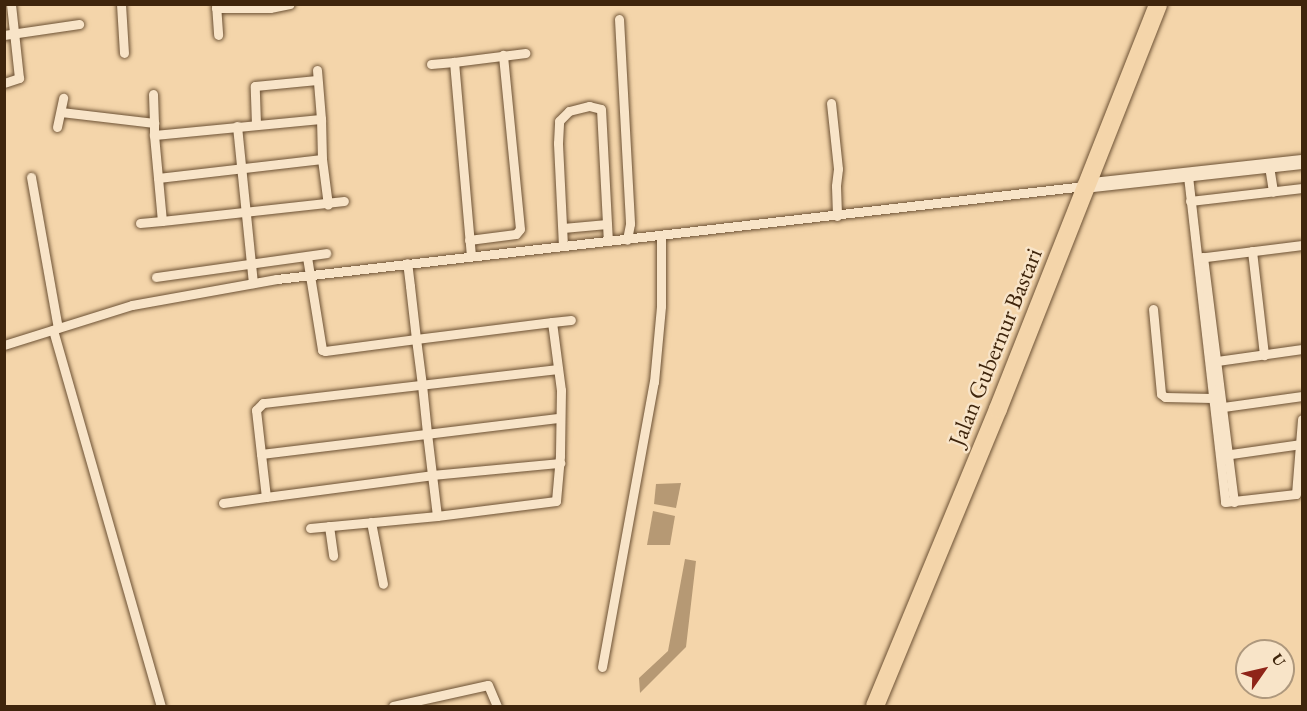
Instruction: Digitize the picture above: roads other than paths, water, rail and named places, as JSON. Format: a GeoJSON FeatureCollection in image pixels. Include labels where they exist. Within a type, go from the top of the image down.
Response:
{"type":"FeatureCollection","features":[{"type":"Feature","properties":{"kind":"highway","name":"Jalan Gubernur Bastari"},"geometry":{"type":"LineString","coordinates":[[875,706],[1090,185],[1158,4]]}},
{"type":"Feature","properties":{"kind":"street"},"geometry":{"type":"LineString","coordinates":[[4,83],[19,78],[9,35],[10,4]]}},
{"type":"Feature","properties":{"kind":"street"},"geometry":{"type":"LineString","coordinates":[[121,4],[124,52]]}},
{"type":"Feature","properties":{"kind":"street"},"geometry":{"type":"LineString","coordinates":[[218,35],[216,6],[290,4]]}},
{"type":"Feature","properties":{"kind":"street"},"geometry":{"type":"LineString","coordinates":[[619,19],[630,224],[627,240]]}},
{"type":"Feature","properties":{"kind":"street"},"geometry":{"type":"LineString","coordinates":[[9,35],[79,24]]}},
{"type":"Feature","properties":{"kind":"street"},"geometry":{"type":"LineString","coordinates":[[431,64],[525,52]]}},
{"type":"Feature","properties":{"kind":"street"},"geometry":{"type":"LineString","coordinates":[[470,240],[516,234],[520,229],[503,55]]}},
{"type":"Feature","properties":{"kind":"street"},"geometry":{"type":"LineString","coordinates":[[454,62],[471,256]]}},
{"type":"Feature","properties":{"kind":"street"},"geometry":{"type":"LineString","coordinates":[[256,124],[255,87],[317,75],[322,159],[328,205]]}},
{"type":"Feature","properties":{"kind":"street"},"geometry":{"type":"LineString","coordinates":[[153,94],[154,135],[162,221]]}},
{"type":"Feature","properties":{"kind":"street"},"geometry":{"type":"LineString","coordinates":[[57,127],[63,98]]}},
{"type":"Feature","properties":{"kind":"street"},"geometry":{"type":"LineString","coordinates":[[831,103],[838,170],[837,216]]}},
{"type":"Feature","properties":{"kind":"street"},"geometry":{"type":"LineString","coordinates":[[563,246],[558,143],[560,121],[569,111],[589,106],[601,109],[608,241]]}},
{"type":"Feature","properties":{"kind":"street"},"geometry":{"type":"LineString","coordinates":[[61,112],[154,123]]}},
{"type":"Feature","properties":{"kind":"street"},"geometry":{"type":"LineString","coordinates":[[154,135],[321,119]]}},
{"type":"Feature","properties":{"kind":"street"},"geometry":{"type":"LineString","coordinates":[[237,126],[253,283]]}},
{"type":"Feature","properties":{"kind":"street"},"geometry":{"type":"LineString","coordinates":[[158,178],[322,159]]}},
{"type":"Feature","properties":{"kind":"street"},"geometry":{"type":"LineString","coordinates":[[5,345],[152,300],[309,274],[627,240],[1302,162]]}},
{"type":"Feature","properties":{"kind":"street"},"geometry":{"type":"LineString","coordinates":[[1269,166],[1273,192]]}},
{"type":"Feature","properties":{"kind":"street"},"geometry":{"type":"LineString","coordinates":[[1188,176],[1224,455],[1224,500],[1234,502],[1296,494],[1302,419]]}},
{"type":"Feature","properties":{"kind":"street"},"geometry":{"type":"LineString","coordinates":[[31,177],[55,329],[161,706]]}},
{"type":"Feature","properties":{"kind":"street"},"geometry":{"type":"LineString","coordinates":[[1190,201],[1302,188]]}},
{"type":"Feature","properties":{"kind":"street"},"geometry":{"type":"LineString","coordinates":[[140,223],[328,205],[344,201]]}},
{"type":"Feature","properties":{"kind":"street"},"geometry":{"type":"LineString","coordinates":[[563,228],[607,225]]}},
{"type":"Feature","properties":{"kind":"street"},"geometry":{"type":"LineString","coordinates":[[602,667],[654,382],[661,306],[661,236]]}},
{"type":"Feature","properties":{"kind":"street"},"geometry":{"type":"LineString","coordinates":[[1200,257],[1302,245]]}},
{"type":"Feature","properties":{"kind":"street"},"geometry":{"type":"LineString","coordinates":[[1252,251],[1264,355]]}},
{"type":"Feature","properties":{"kind":"street"},"geometry":{"type":"LineString","coordinates":[[156,277],[276,262],[326,253]]}},
{"type":"Feature","properties":{"kind":"street"},"geometry":{"type":"LineString","coordinates":[[307,257],[322,350],[571,320]]}},
{"type":"Feature","properties":{"kind":"street"},"geometry":{"type":"LineString","coordinates":[[276,262],[277,279]]}},
{"type":"Feature","properties":{"kind":"street"},"geometry":{"type":"LineString","coordinates":[[407,263],[437,516]]}},
{"type":"Feature","properties":{"kind":"street"},"geometry":{"type":"LineString","coordinates":[[1153,309],[1161,394],[1165,397],[1212,398]]}},
{"type":"Feature","properties":{"kind":"street"},"geometry":{"type":"LineString","coordinates":[[310,528],[437,516],[556,501],[560,463],[560,418],[558,369],[552,322]]}},
{"type":"Feature","properties":{"kind":"street"},"geometry":{"type":"LineString","coordinates":[[1212,361],[1302,349]]}},
{"type":"Feature","properties":{"kind":"street"},"geometry":{"type":"LineString","coordinates":[[1212,361],[1212,398],[1217,408]]}},
{"type":"Feature","properties":{"kind":"street"},"geometry":{"type":"LineString","coordinates":[[266,497],[256,410],[264,403],[558,369]]}},
{"type":"Feature","properties":{"kind":"street"},"geometry":{"type":"LineString","coordinates":[[1217,408],[1302,396]]}},
{"type":"Feature","properties":{"kind":"street"},"geometry":{"type":"LineString","coordinates":[[261,454],[560,418]]}},
{"type":"Feature","properties":{"kind":"street"},"geometry":{"type":"LineString","coordinates":[[1224,455],[1301,444]]}},
{"type":"Feature","properties":{"kind":"street"},"geometry":{"type":"LineString","coordinates":[[223,503],[432,476],[560,463]]}},
{"type":"Feature","properties":{"kind":"street"},"geometry":{"type":"LineString","coordinates":[[371,522],[383,584]]}},
{"type":"Feature","properties":{"kind":"street"},"geometry":{"type":"LineString","coordinates":[[329,526],[333,556]]}},
{"type":"Feature","properties":{"kind":"street"},"geometry":{"type":"LineString","coordinates":[[393,706],[488,685],[497,706]]}}]}
